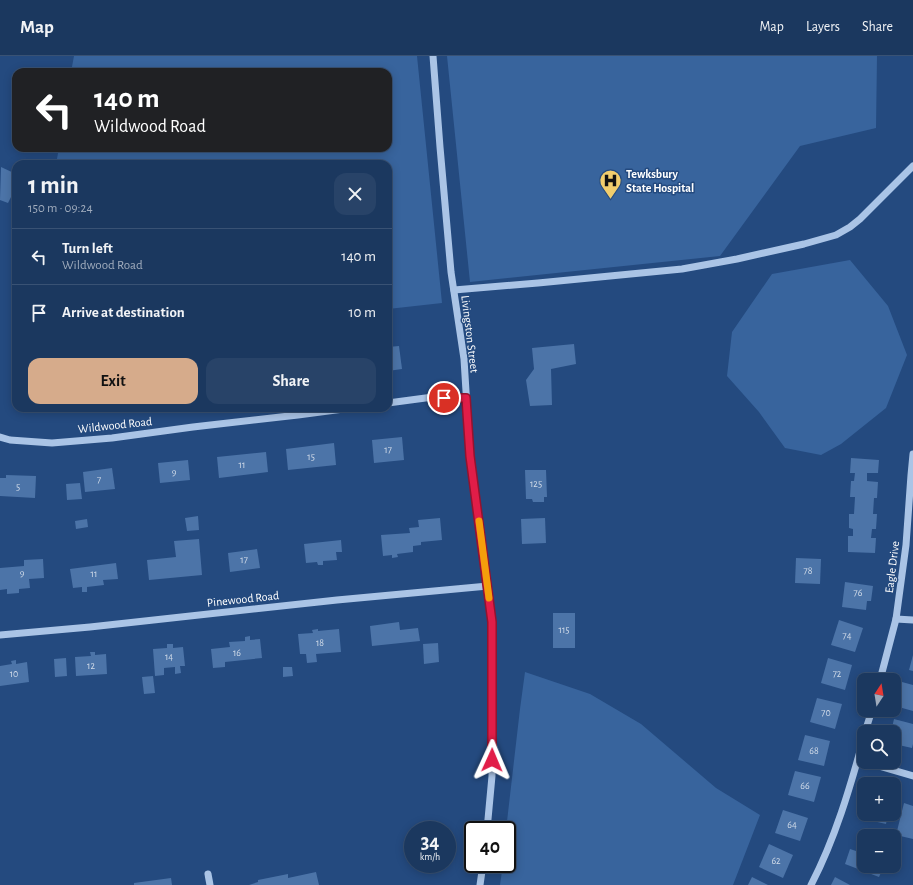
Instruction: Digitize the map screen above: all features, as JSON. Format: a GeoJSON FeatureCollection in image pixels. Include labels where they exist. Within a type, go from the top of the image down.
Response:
{"type":"FeatureCollection","features":[{"type":"Feature","properties":{"kind":"street","name":"Livingston Street"},"geometry":{"type":"LineString","coordinates":[[433,56],[451,272],[464,359],[470,456],[492,622],[492,776],[488,821]]}},
{"type":"Feature","properties":{"kind":"street"},"geometry":{"type":"LineString","coordinates":[[454,290],[682,269],[737,259],[804,244],[836,234],[850,227],[860,219],[913,166]]}},
{"type":"Feature","properties":{"kind":"street"},"geometry":{"type":"LineString","coordinates":[[392,403],[433,398],[466,398]]}},
{"type":"Feature","properties":{"kind":"street","name":"Wildwood Road"},"geometry":{"type":"LineString","coordinates":[[0,437],[10,440],[52,443],[112,438],[193,426],[321,412]]}},
{"type":"Feature","properties":{"kind":"street","name":"Eagle Drive"},"geometry":{"type":"LineString","coordinates":[[882,673],[896,619],[906,545],[913,454]]}},
{"type":"Feature","properties":{"kind":"street","name":"Pinewood Road"},"geometry":{"type":"LineString","coordinates":[[0,635],[488,586]]}},
{"type":"Feature","properties":{"kind":"street"},"geometry":{"type":"LineString","coordinates":[[896,619],[913,620]]}},
{"type":"Feature","properties":{"kind":"street"},"geometry":{"type":"LineString","coordinates":[[811,885],[830,845],[857,763]]}},
{"type":"Feature","properties":{"kind":"street"},"geometry":{"type":"LineString","coordinates":[[889,769],[913,776]]}},
{"type":"Feature","properties":{"kind":"street"},"geometry":{"type":"LineString","coordinates":[[480,885],[482,873]]}},
{"type":"Feature","properties":{"kind":"street"},"geometry":{"type":"LineString","coordinates":[[208,874],[210,885]]}},
{"type":"Feature","properties":{"kind":"shaded area"},"geometry":{"type":"Polygon","coordinates":[[[74,56],[417,56],[442,303],[392,309],[392,160],[57,160],[58,152],[392,152],[392,68],[72,68],[74,56]]]}},
{"type":"Feature","properties":{"kind":"shaded area","name":"Tewksbury State Hospital"},"geometry":{"type":"Polygon","coordinates":[[[447,56],[877,56],[876,128],[800,146],[720,256],[470,282],[447,56]]]}},
{"type":"Feature","properties":{"kind":"shaded area"},"geometry":{"type":"Polygon","coordinates":[[[850,260],[888,306],[907,355],[886,408],[841,444],[821,455],[785,448],[759,412],[727,376],[732,332],[772,274],[850,260]]]}},
{"type":"Feature","properties":{"kind":"shaded area"},"geometry":{"type":"Polygon","coordinates":[[[525,672],[590,694],[641,724],[716,788],[760,815],[733,885],[500,885],[502,873],[516,873],[516,821],[507,821],[525,672]]]}},
{"type":"Feature","properties":{"kind":"building"},"geometry":{"type":"Polygon","coordinates":[[[1,167],[12,172],[12,195],[8,203],[0,200],[1,167]]]}},
{"type":"Feature","properties":{"kind":"building"},"geometry":{"type":"Polygon","coordinates":[[[574,344],[576,364],[551,369],[552,405],[530,406],[526,380],[534,369],[532,348],[574,344]]]}},
{"type":"Feature","properties":{"kind":"building"},"geometry":{"type":"Polygon","coordinates":[[[399,346],[402,369],[392,370],[392,347],[399,346]]]}},
{"type":"Feature","properties":{"kind":"building"},"geometry":{"type":"Polygon","coordinates":[[[402,437],[404,460],[374,463],[372,440],[402,437]]]}},
{"type":"Feature","properties":{"kind":"building"},"geometry":{"type":"Polygon","coordinates":[[[334,443],[336,465],[288,470],[286,449],[334,443]]]}},
{"type":"Feature","properties":{"kind":"building"},"geometry":{"type":"Polygon","coordinates":[[[266,452],[268,472],[219,478],[217,457],[266,452]]]}},
{"type":"Feature","properties":{"kind":"building"},"geometry":{"type":"Polygon","coordinates":[[[851,458],[879,460],[878,473],[867,473],[867,481],[878,482],[877,498],[874,498],[873,514],[877,514],[876,529],[872,529],[871,538],[876,538],[875,553],[848,552],[848,536],[853,536],[853,529],[849,528],[849,514],[854,514],[855,497],[850,497],[851,481],[854,481],[855,473],[850,473],[851,458]]]}},
{"type":"Feature","properties":{"kind":"building"},"geometry":{"type":"Polygon","coordinates":[[[188,460],[190,480],[160,483],[158,463],[188,460]]]}},
{"type":"Feature","properties":{"kind":"building"},"geometry":{"type":"Polygon","coordinates":[[[112,468],[115,489],[85,492],[83,472],[112,468]]]}},
{"type":"Feature","properties":{"kind":"building"},"geometry":{"type":"Polygon","coordinates":[[[525,470],[546,470],[547,497],[544,497],[544,502],[533,502],[532,499],[526,499],[525,470]]]}},
{"type":"Feature","properties":{"kind":"building"},"geometry":{"type":"Polygon","coordinates":[[[6,475],[36,476],[35,498],[0,496],[0,478],[6,478],[6,475]]]}},
{"type":"Feature","properties":{"kind":"building"},"geometry":{"type":"Polygon","coordinates":[[[80,483],[82,499],[67,500],[66,484],[80,483]]]}},
{"type":"Feature","properties":{"kind":"building"},"geometry":{"type":"Polygon","coordinates":[[[198,516],[199,530],[187,531],[185,518],[198,516]]]}},
{"type":"Feature","properties":{"kind":"building"},"geometry":{"type":"Polygon","coordinates":[[[440,518],[442,540],[421,542],[421,545],[413,546],[413,552],[397,554],[398,557],[392,558],[392,555],[383,556],[381,535],[410,533],[409,528],[419,527],[418,520],[440,518]]]}},
{"type":"Feature","properties":{"kind":"building"},"geometry":{"type":"Polygon","coordinates":[[[545,518],[546,543],[522,544],[521,519],[545,518]]]}},
{"type":"Feature","properties":{"kind":"building"},"geometry":{"type":"Polygon","coordinates":[[[87,519],[88,527],[76,529],[75,521],[87,519]]]}},
{"type":"Feature","properties":{"kind":"building"},"geometry":{"type":"Polygon","coordinates":[[[199,539],[202,575],[149,580],[147,560],[176,557],[174,541],[199,539]]]}},
{"type":"Feature","properties":{"kind":"building"},"geometry":{"type":"Polygon","coordinates":[[[341,540],[342,552],[336,552],[337,560],[323,561],[323,565],[318,565],[317,562],[306,563],[304,544],[341,540]]]}},
{"type":"Feature","properties":{"kind":"building"},"geometry":{"type":"Polygon","coordinates":[[[257,549],[260,568],[230,572],[228,553],[257,549]]]}},
{"type":"Feature","properties":{"kind":"building"},"geometry":{"type":"Polygon","coordinates":[[[796,558],[821,559],[820,584],[795,583],[796,558]]]}},
{"type":"Feature","properties":{"kind":"building"},"geometry":{"type":"Polygon","coordinates":[[[43,559],[44,578],[29,579],[30,588],[19,589],[19,593],[7,594],[7,589],[0,590],[0,568],[24,566],[24,560],[43,559]]]}},
{"type":"Feature","properties":{"kind":"building"},"geometry":{"type":"Polygon","coordinates":[[[116,563],[118,579],[103,580],[104,585],[87,587],[87,592],[82,592],[82,587],[73,588],[70,569],[116,563]]]}},
{"type":"Feature","properties":{"kind":"building"},"geometry":{"type":"Polygon","coordinates":[[[845,582],[873,586],[871,601],[867,601],[866,610],[842,607],[845,582]]]}},
{"type":"Feature","properties":{"kind":"building"},"geometry":{"type":"Polygon","coordinates":[[[553,613],[575,613],[575,648],[553,648],[553,613]]]}},
{"type":"Feature","properties":{"kind":"building"},"geometry":{"type":"Polygon","coordinates":[[[839,620],[863,628],[855,652],[831,645],[839,620]]]}},
{"type":"Feature","properties":{"kind":"building"},"geometry":{"type":"Polygon","coordinates":[[[399,622],[400,630],[418,628],[420,641],[372,646],[370,626],[399,622]]]}},
{"type":"Feature","properties":{"kind":"building"},"geometry":{"type":"Polygon","coordinates":[[[318,629],[318,631],[339,629],[341,652],[316,654],[317,662],[307,663],[306,654],[300,654],[298,634],[313,633],[312,630],[318,629]]]}},
{"type":"Feature","properties":{"kind":"building"},"geometry":{"type":"Polygon","coordinates":[[[250,636],[250,640],[260,639],[262,658],[225,662],[225,667],[213,668],[211,649],[230,647],[229,642],[245,641],[245,637],[250,636]]]}},
{"type":"Feature","properties":{"kind":"building"},"geometry":{"type":"Polygon","coordinates":[[[438,643],[439,662],[424,664],[423,644],[438,643]]]}},
{"type":"Feature","properties":{"kind":"building"},"geometry":{"type":"Polygon","coordinates":[[[167,644],[173,644],[173,648],[183,647],[185,666],[180,666],[181,673],[175,674],[175,667],[164,668],[164,675],[155,676],[153,649],[167,648],[167,644]]]}},
{"type":"Feature","properties":{"kind":"building"},"geometry":{"type":"Polygon","coordinates":[[[90,652],[95,652],[95,655],[106,654],[107,674],[76,676],[75,657],[91,656],[90,652]]]}},
{"type":"Feature","properties":{"kind":"building"},"geometry":{"type":"Polygon","coordinates":[[[913,655],[913,671],[909,670],[913,655]]]}},
{"type":"Feature","properties":{"kind":"building"},"geometry":{"type":"Polygon","coordinates":[[[66,658],[67,676],[55,677],[54,659],[66,658]]]}},
{"type":"Feature","properties":{"kind":"building"},"geometry":{"type":"Polygon","coordinates":[[[828,658],[852,665],[845,690],[821,683],[828,658]]]}},
{"type":"Feature","properties":{"kind":"building"},"geometry":{"type":"Polygon","coordinates":[[[16,660],[16,664],[27,662],[29,682],[0,686],[0,666],[12,664],[11,661],[16,660]]]}},
{"type":"Feature","properties":{"kind":"building"},"geometry":{"type":"Polygon","coordinates":[[[283,667],[292,667],[293,676],[283,677],[283,667]]]}},
{"type":"Feature","properties":{"kind":"building"},"geometry":{"type":"Polygon","coordinates":[[[153,676],[155,693],[144,694],[142,677],[153,676]]]}},
{"type":"Feature","properties":{"kind":"building"},"geometry":{"type":"Polygon","coordinates":[[[902,682],[913,685],[913,711],[901,708],[902,682]]]}},
{"type":"Feature","properties":{"kind":"building"},"geometry":{"type":"Polygon","coordinates":[[[817,698],[842,704],[835,729],[810,722],[817,698]]]}},
{"type":"Feature","properties":{"kind":"building"},"geometry":{"type":"Polygon","coordinates":[[[894,719],[913,724],[912,748],[901,746],[901,725],[893,725],[894,719]]]}},
{"type":"Feature","properties":{"kind":"building"},"geometry":{"type":"Polygon","coordinates":[[[805,735],[830,741],[824,766],[798,760],[805,735]]]}},
{"type":"Feature","properties":{"kind":"building"},"geometry":{"type":"Polygon","coordinates":[[[795,771],[821,777],[814,802],[788,795],[795,771]]]}},
{"type":"Feature","properties":{"kind":"building"},"geometry":{"type":"Polygon","coordinates":[[[904,803],[913,806],[913,839],[901,836],[901,829],[898,829],[900,821],[901,821],[904,803]]]}},
{"type":"Feature","properties":{"kind":"building"},"geometry":{"type":"Polygon","coordinates":[[[783,810],[808,818],[800,841],[775,833],[783,810]]]}},
{"type":"Feature","properties":{"kind":"building"},"geometry":{"type":"Polygon","coordinates":[[[873,821],[887,821],[886,824],[873,821]]]}},
{"type":"Feature","properties":{"kind":"building"},"geometry":{"type":"Polygon","coordinates":[[[769,844],[793,855],[783,878],[759,867],[769,844]]]}},
{"type":"Feature","properties":{"kind":"building"},"geometry":{"type":"Polygon","coordinates":[[[857,848],[857,869],[845,864],[850,849],[856,851],[857,848]]]}},
{"type":"Feature","properties":{"kind":"building"},"geometry":{"type":"Polygon","coordinates":[[[316,872],[319,885],[249,885],[258,882],[258,880],[288,874],[288,878],[316,872]]]}},
{"type":"Feature","properties":{"kind":"building"},"geometry":{"type":"Polygon","coordinates":[[[869,873],[881,873],[879,877],[869,873]]]}},
{"type":"Feature","properties":{"kind":"building"},"geometry":{"type":"Polygon","coordinates":[[[752,877],[768,885],[748,885],[752,877]]]}},
{"type":"Feature","properties":{"kind":"building"},"geometry":{"type":"Polygon","coordinates":[[[835,877],[850,885],[831,885],[835,877]]]}},
{"type":"Feature","properties":{"kind":"building"},"geometry":{"type":"Polygon","coordinates":[[[171,878],[172,885],[134,885],[134,883],[171,878]]]}},
{"type":"Feature","properties":{"kind":"slow traffic"},"geometry":{"type":"LineString","coordinates":[[479,521],[489,598]]}},
{"type":"Feature","properties":{"kind":"place","name":"Tewksbury State Hospital"},"geometry":{"type":"Point","coordinates":[611,200]}},
{"type":"Feature","properties":{"kind":"route"},"geometry":{"type":"LineString","coordinates":[[444,398],[466,398],[470,456],[492,622],[492,760]]}}]}
